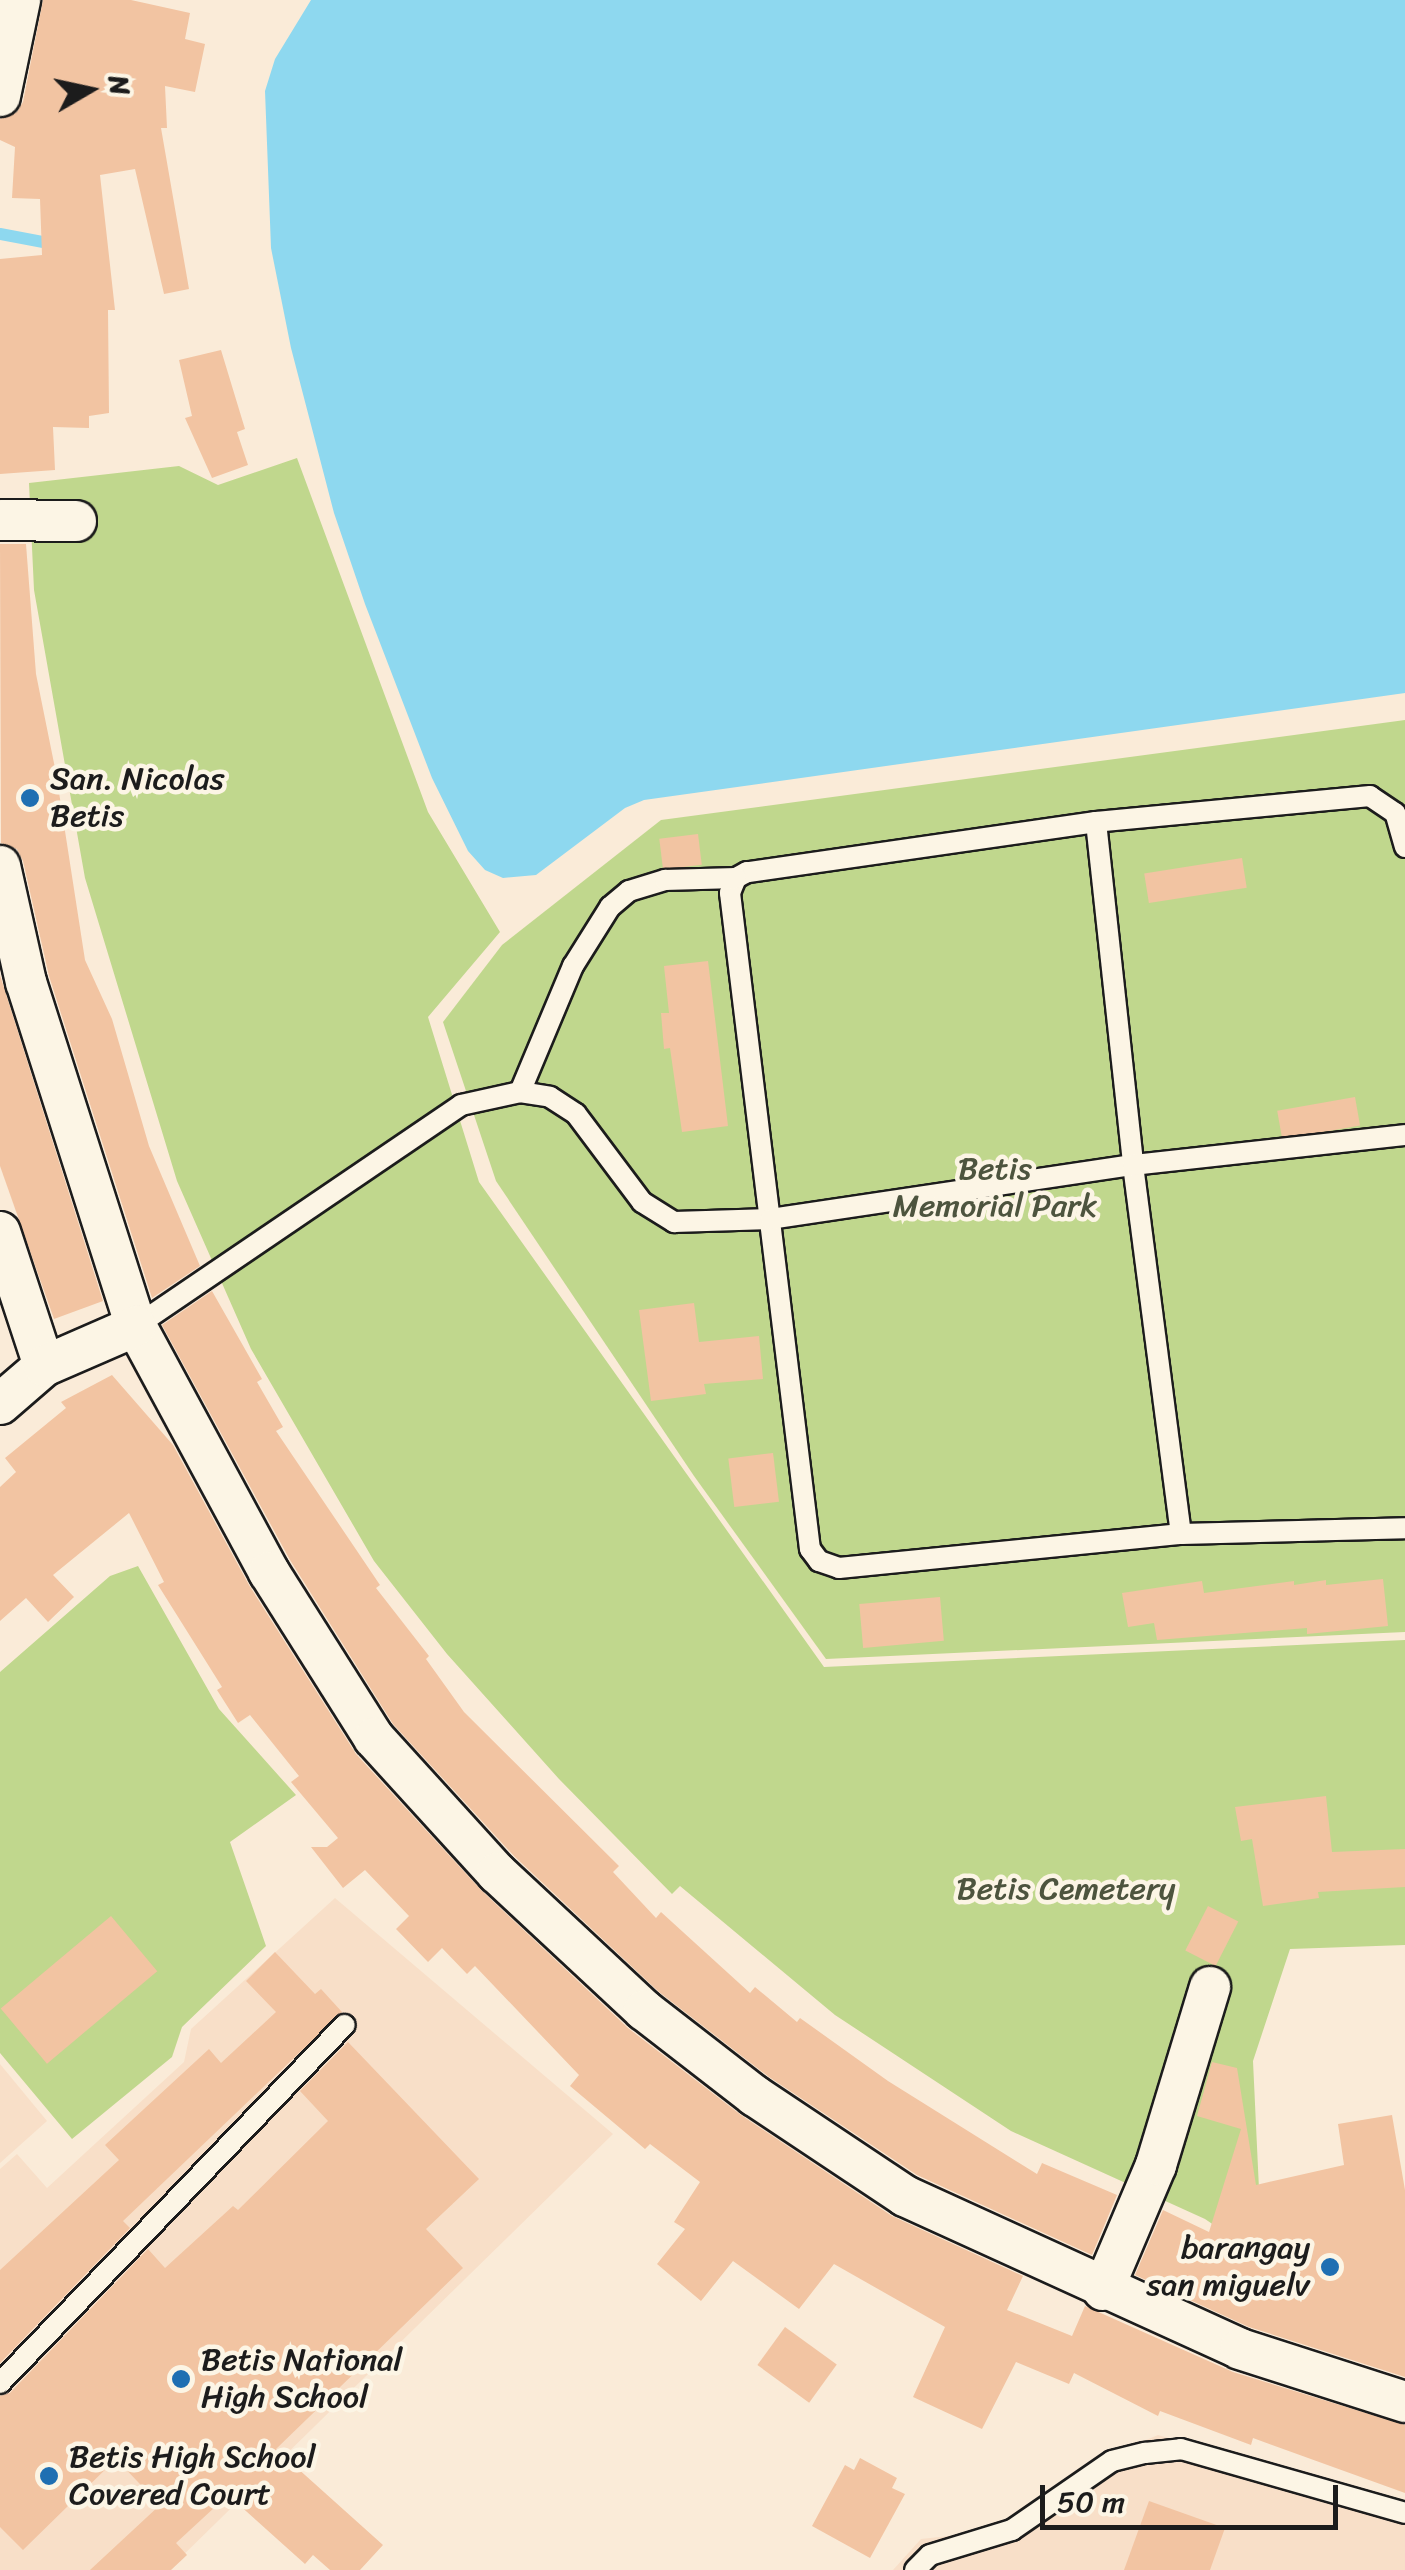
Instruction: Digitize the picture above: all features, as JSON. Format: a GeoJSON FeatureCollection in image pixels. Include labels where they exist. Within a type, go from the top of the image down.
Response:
{"type":"FeatureCollection","features":[{"type":"Feature","properties":{"kind":"street"},"geometry":{"type":"LineString","coordinates":[[0,96],[20,0]]}},
{"type":"Feature","properties":{"kind":"street"},"geometry":{"type":"LineString","coordinates":[[0,520],[76,522]]}},
{"type":"Feature","properties":{"kind":"street"},"geometry":{"type":"LineString","coordinates":[[0,866],[26,982],[136,1326],[269,1572],[374,1738],[498,1873],[622,1992],[754,2096],[905,2196],[1240,2350],[1405,2402]]}},
{"type":"Feature","properties":{"kind":"street"},"geometry":{"type":"LineString","coordinates":[[0,1232],[44,1366]]}},
{"type":"Feature","properties":{"kind":"street"},"geometry":{"type":"LineString","coordinates":[[0,1404],[44,1366],[136,1326]]}},
{"type":"Feature","properties":{"kind":"street"},"geometry":{"type":"LineString","coordinates":[[1103,2290],[1156,2165],[1210,1986]]}},
{"type":"Feature","properties":{"kind":"lane"},"geometry":{"type":"LineString","coordinates":[[520,1092],[573,966],[610,907],[628,891],[666,880],[736,878],[747,872],[1096,822],[1370,796],[1395,813],[1405,848]]}},
{"type":"Feature","properties":{"kind":"lane"},"geometry":{"type":"LineString","coordinates":[[1096,822],[1133,1165],[1181,1534]]}},
{"type":"Feature","properties":{"kind":"lane"},"geometry":{"type":"LineString","coordinates":[[736,878],[730,893],[810,1549],[820,1560],[839,1568],[1181,1534],[1405,1528]]}},
{"type":"Feature","properties":{"kind":"lane"},"geometry":{"type":"LineString","coordinates":[[136,1326],[461,1106],[520,1092],[550,1096],[576,1114],[642,1202],[674,1222],[771,1219],[1133,1165],[1405,1135]]}},
{"type":"Feature","properties":{"kind":"lane"},"geometry":{"type":"LineString","coordinates":[[0,2383],[345,2026]]}},
{"type":"Feature","properties":{"kind":"lane"},"geometry":{"type":"LineString","coordinates":[[915,2570],[930,2555],[1012,2530],[1112,2461],[1145,2453],[1181,2449],[1405,2513]]}},
{"type":"Feature","properties":{"kind":"shaded area","name":"Betis National High School"},"geometry":{"type":"Polygon","coordinates":[[[335,1898],[613,2134],[168,2570],[0,2570],[0,2169],[17,2154],[47,2188],[184,2062],[191,2029],[335,1898]]]}},
{"type":"Feature","properties":{"kind":"shaded area"},"geometry":{"type":"Polygon","coordinates":[[[0,2064],[47,2121],[0,2163],[0,2064]]]}},
{"type":"Feature","properties":{"kind":"shaded area"},"geometry":{"type":"Polygon","coordinates":[[[1158,2435],[1405,2505],[1405,2570],[893,2570],[921,2539],[1004,2530],[1079,2468],[1158,2435]]]}},
{"type":"Feature","properties":{"kind":"green space","name":"Betis Cemetery"},"geometry":{"type":"Polygon","coordinates":[[[297,458],[428,812],[500,932],[428,1017],[479,1182],[824,1667],[1405,1640],[1405,1945],[1290,1949],[1253,2061],[1261,2232],[1249,2249],[1205,2219],[1011,2131],[835,2015],[680,1886],[672,1894],[559,1779],[447,1654],[374,1561],[251,1349],[177,1181],[85,878],[34,590],[29,483],[179,466],[218,485],[297,458]]]}},
{"type":"Feature","properties":{"kind":"green space","name":"Betis Memorial Park"},"geometry":{"type":"Polygon","coordinates":[[[1405,720],[1405,1632],[826,1659],[694,1476],[496,1181],[443,1022],[502,945],[661,820],[1405,720]]]}},
{"type":"Feature","properties":{"kind":"green space"},"geometry":{"type":"Polygon","coordinates":[[[138,1566],[219,1709],[296,1795],[230,1842],[266,1946],[182,2027],[172,2057],[72,2139],[0,2053],[0,1672],[110,1576],[138,1566]]]}},
{"type":"Feature","properties":{"kind":"water"},"geometry":{"type":"Polygon","coordinates":[[[311,0],[1405,0],[1405,693],[644,800],[625,808],[536,875],[503,878],[485,870],[468,851],[432,778],[365,604],[334,513],[291,348],[271,248],[265,91],[275,59],[311,0]]]}},
{"type":"Feature","properties":{"kind":"building"},"geometry":{"type":"Polygon","coordinates":[[[43,0],[131,0],[190,13],[185,39],[205,44],[195,92],[165,86],[167,128],[161,128],[189,289],[164,294],[135,169],[100,175],[115,310],[108,310],[109,413],[89,416],[89,428],[53,427],[55,470],[0,474],[0,259],[42,255],[40,199],[12,198],[15,147],[0,140],[0,119],[17,112],[23,102],[43,0]]]}},
{"type":"Feature","properties":{"kind":"building"},"geometry":{"type":"Polygon","coordinates":[[[221,350],[245,429],[237,432],[248,465],[212,478],[185,418],[192,416],[179,360],[221,350]]]}},
{"type":"Feature","properties":{"kind":"building"},"geometry":{"type":"Polygon","coordinates":[[[0,544],[26,544],[36,674],[85,960],[112,1019],[149,1146],[200,1266],[152,1298],[49,976],[23,861],[17,849],[1,843],[0,544]]]}},
{"type":"Feature","properties":{"kind":"building"},"geometry":{"type":"Polygon","coordinates":[[[698,834],[702,865],[663,870],[659,839],[698,834]]]}},
{"type":"Feature","properties":{"kind":"building"},"geometry":{"type":"Polygon","coordinates":[[[1242,858],[1247,888],[1149,903],[1144,873],[1242,858]]]}},
{"type":"Feature","properties":{"kind":"building"},"geometry":{"type":"Polygon","coordinates":[[[708,961],[728,1126],[682,1132],[670,1048],[664,1049],[661,1013],[669,1013],[664,966],[708,961]]]}},
{"type":"Feature","properties":{"kind":"building"},"geometry":{"type":"Polygon","coordinates":[[[0,975],[103,1301],[54,1319],[0,1166],[0,975]]]}},
{"type":"Feature","properties":{"kind":"building"},"geometry":{"type":"Polygon","coordinates":[[[1355,1097],[1360,1126],[1282,1139],[1277,1111],[1355,1097]]]}},
{"type":"Feature","properties":{"kind":"building"},"geometry":{"type":"Polygon","coordinates":[[[212,1291],[262,1379],[257,1382],[283,1427],[276,1431],[380,1585],[376,1588],[429,1656],[426,1659],[464,1712],[619,1866],[613,1872],[656,1918],[661,1912],[750,1993],[755,1987],[797,2022],[800,2018],[888,2081],[1037,2174],[1042,2163],[1117,2195],[1092,2255],[917,2175],[769,2077],[659,1992],[514,1856],[393,1724],[290,1560],[162,1325],[212,1291]]]}},
{"type":"Feature","properties":{"kind":"building"},"geometry":{"type":"Polygon","coordinates":[[[694,1303],[699,1342],[759,1336],[763,1379],[704,1384],[706,1394],[651,1401],[639,1310],[694,1303]]]}},
{"type":"Feature","properties":{"kind":"building"},"geometry":{"type":"Polygon","coordinates":[[[112,1375],[173,1445],[249,1585],[356,1754],[481,1890],[628,2028],[741,2115],[892,2216],[1023,2276],[1007,2310],[1072,2336],[1085,2306],[1233,2372],[1405,2425],[1405,2493],[1253,2438],[1251,2445],[1160,2411],[1158,2416],[1074,2373],[1069,2384],[1016,2362],[982,2429],[913,2397],[945,2327],[834,2264],[799,2309],[733,2261],[701,2301],[657,2264],[685,2229],[674,2222],[700,2182],[650,2144],[645,2149],[570,2086],[579,2075],[475,1966],[467,1974],[442,1948],[428,1962],[396,1929],[409,1916],[365,1870],[343,1888],[311,1847],[327,1847],[338,1838],[291,1782],[299,1776],[250,1715],[238,1723],[217,1690],[222,1687],[158,1585],[164,1582],[129,1513],[53,1575],[74,1597],[48,1622],[26,1598],[0,1621],[0,1487],[16,1472],[5,1458],[66,1408],[61,1402],[112,1375]]]}},
{"type":"Feature","properties":{"kind":"building"},"geometry":{"type":"Polygon","coordinates":[[[773,1453],[779,1502],[734,1507],[728,1458],[773,1453]]]}},
{"type":"Feature","properties":{"kind":"building"},"geometry":{"type":"Polygon","coordinates":[[[1383,1579],[1388,1626],[1307,1634],[1307,1628],[1157,1640],[1154,1623],[1128,1627],[1122,1593],[1202,1581],[1204,1593],[1294,1581],[1294,1585],[1326,1580],[1326,1585],[1383,1579]]]}},
{"type":"Feature","properties":{"kind":"building"},"geometry":{"type":"Polygon","coordinates":[[[940,1597],[944,1641],[863,1648],[859,1604],[940,1597]]]}},
{"type":"Feature","properties":{"kind":"building"},"geometry":{"type":"Polygon","coordinates":[[[1326,1796],[1332,1852],[1405,1849],[1405,1887],[1318,1892],[1319,1898],[1263,1906],[1252,1839],[1241,1841],[1235,1807],[1326,1796]]]}},
{"type":"Feature","properties":{"kind":"building"},"geometry":{"type":"Polygon","coordinates":[[[1208,1906],[1238,1921],[1216,1966],[1185,1951],[1208,1906]]]}},
{"type":"Feature","properties":{"kind":"building"},"geometry":{"type":"Polygon","coordinates":[[[111,1916],[157,1971],[47,2064],[1,2009],[111,1916]]]}},
{"type":"Feature","properties":{"kind":"building"},"geometry":{"type":"Polygon","coordinates":[[[275,1952],[315,1994],[321,1989],[342,2012],[123,2221],[130,2228],[0,2363],[0,2270],[119,2160],[105,2145],[209,2049],[221,2063],[276,2012],[246,1981],[275,1952]]]}},
{"type":"Feature","properties":{"kind":"building"},"geometry":{"type":"Polygon","coordinates":[[[348,2042],[479,2179],[426,2229],[463,2268],[276,2449],[383,2545],[360,2570],[330,2570],[313,2555],[305,2564],[228,2495],[176,2543],[187,2555],[171,2570],[90,2570],[160,2505],[116,2459],[23,2550],[0,2527],[0,2396],[10,2393],[148,2249],[165,2268],[233,2206],[238,2210],[328,2121],[300,2091],[348,2042]]]}},
{"type":"Feature","properties":{"kind":"building"},"geometry":{"type":"Polygon","coordinates":[[[1212,2062],[1237,2068],[1256,2185],[1344,2165],[1338,2124],[1392,2115],[1405,2190],[1405,2377],[1249,2327],[1135,2275],[1163,2210],[1209,2232],[1241,2129],[1197,2116],[1212,2062]]]}},
{"type":"Feature","properties":{"kind":"building"},"geometry":{"type":"Polygon","coordinates":[[[785,2327],[837,2365],[809,2403],[757,2365],[785,2327]]]}},
{"type":"Feature","properties":{"kind":"building"},"geometry":{"type":"Polygon","coordinates":[[[860,2458],[897,2478],[892,2488],[905,2494],[870,2558],[812,2526],[845,2465],[854,2470],[860,2458]]]}},
{"type":"Feature","properties":{"kind":"building"},"geometry":{"type":"Polygon","coordinates":[[[1149,2501],[1225,2528],[1210,2570],[1124,2570],[1149,2501]]]}},
{"type":"Feature","properties":{"kind":"waterway"},"geometry":{"type":"LineString","coordinates":[[0,234],[58,245]]}},
{"type":"Feature","properties":{"kind":"place","name":"San. Nicolas Betis"},"geometry":{"type":"Point","coordinates":[30,798]}},
{"type":"Feature","properties":{"kind":"place","name":"barangay san miguelv"},"geometry":{"type":"Point","coordinates":[1330,2267]}},
{"type":"Feature","properties":{"kind":"place","name":"Betis National High School"},"geometry":{"type":"Point","coordinates":[181,2379]}},
{"type":"Feature","properties":{"kind":"place","name":"Betis High School Covered Court"},"geometry":{"type":"Point","coordinates":[49,2476]}}]}
